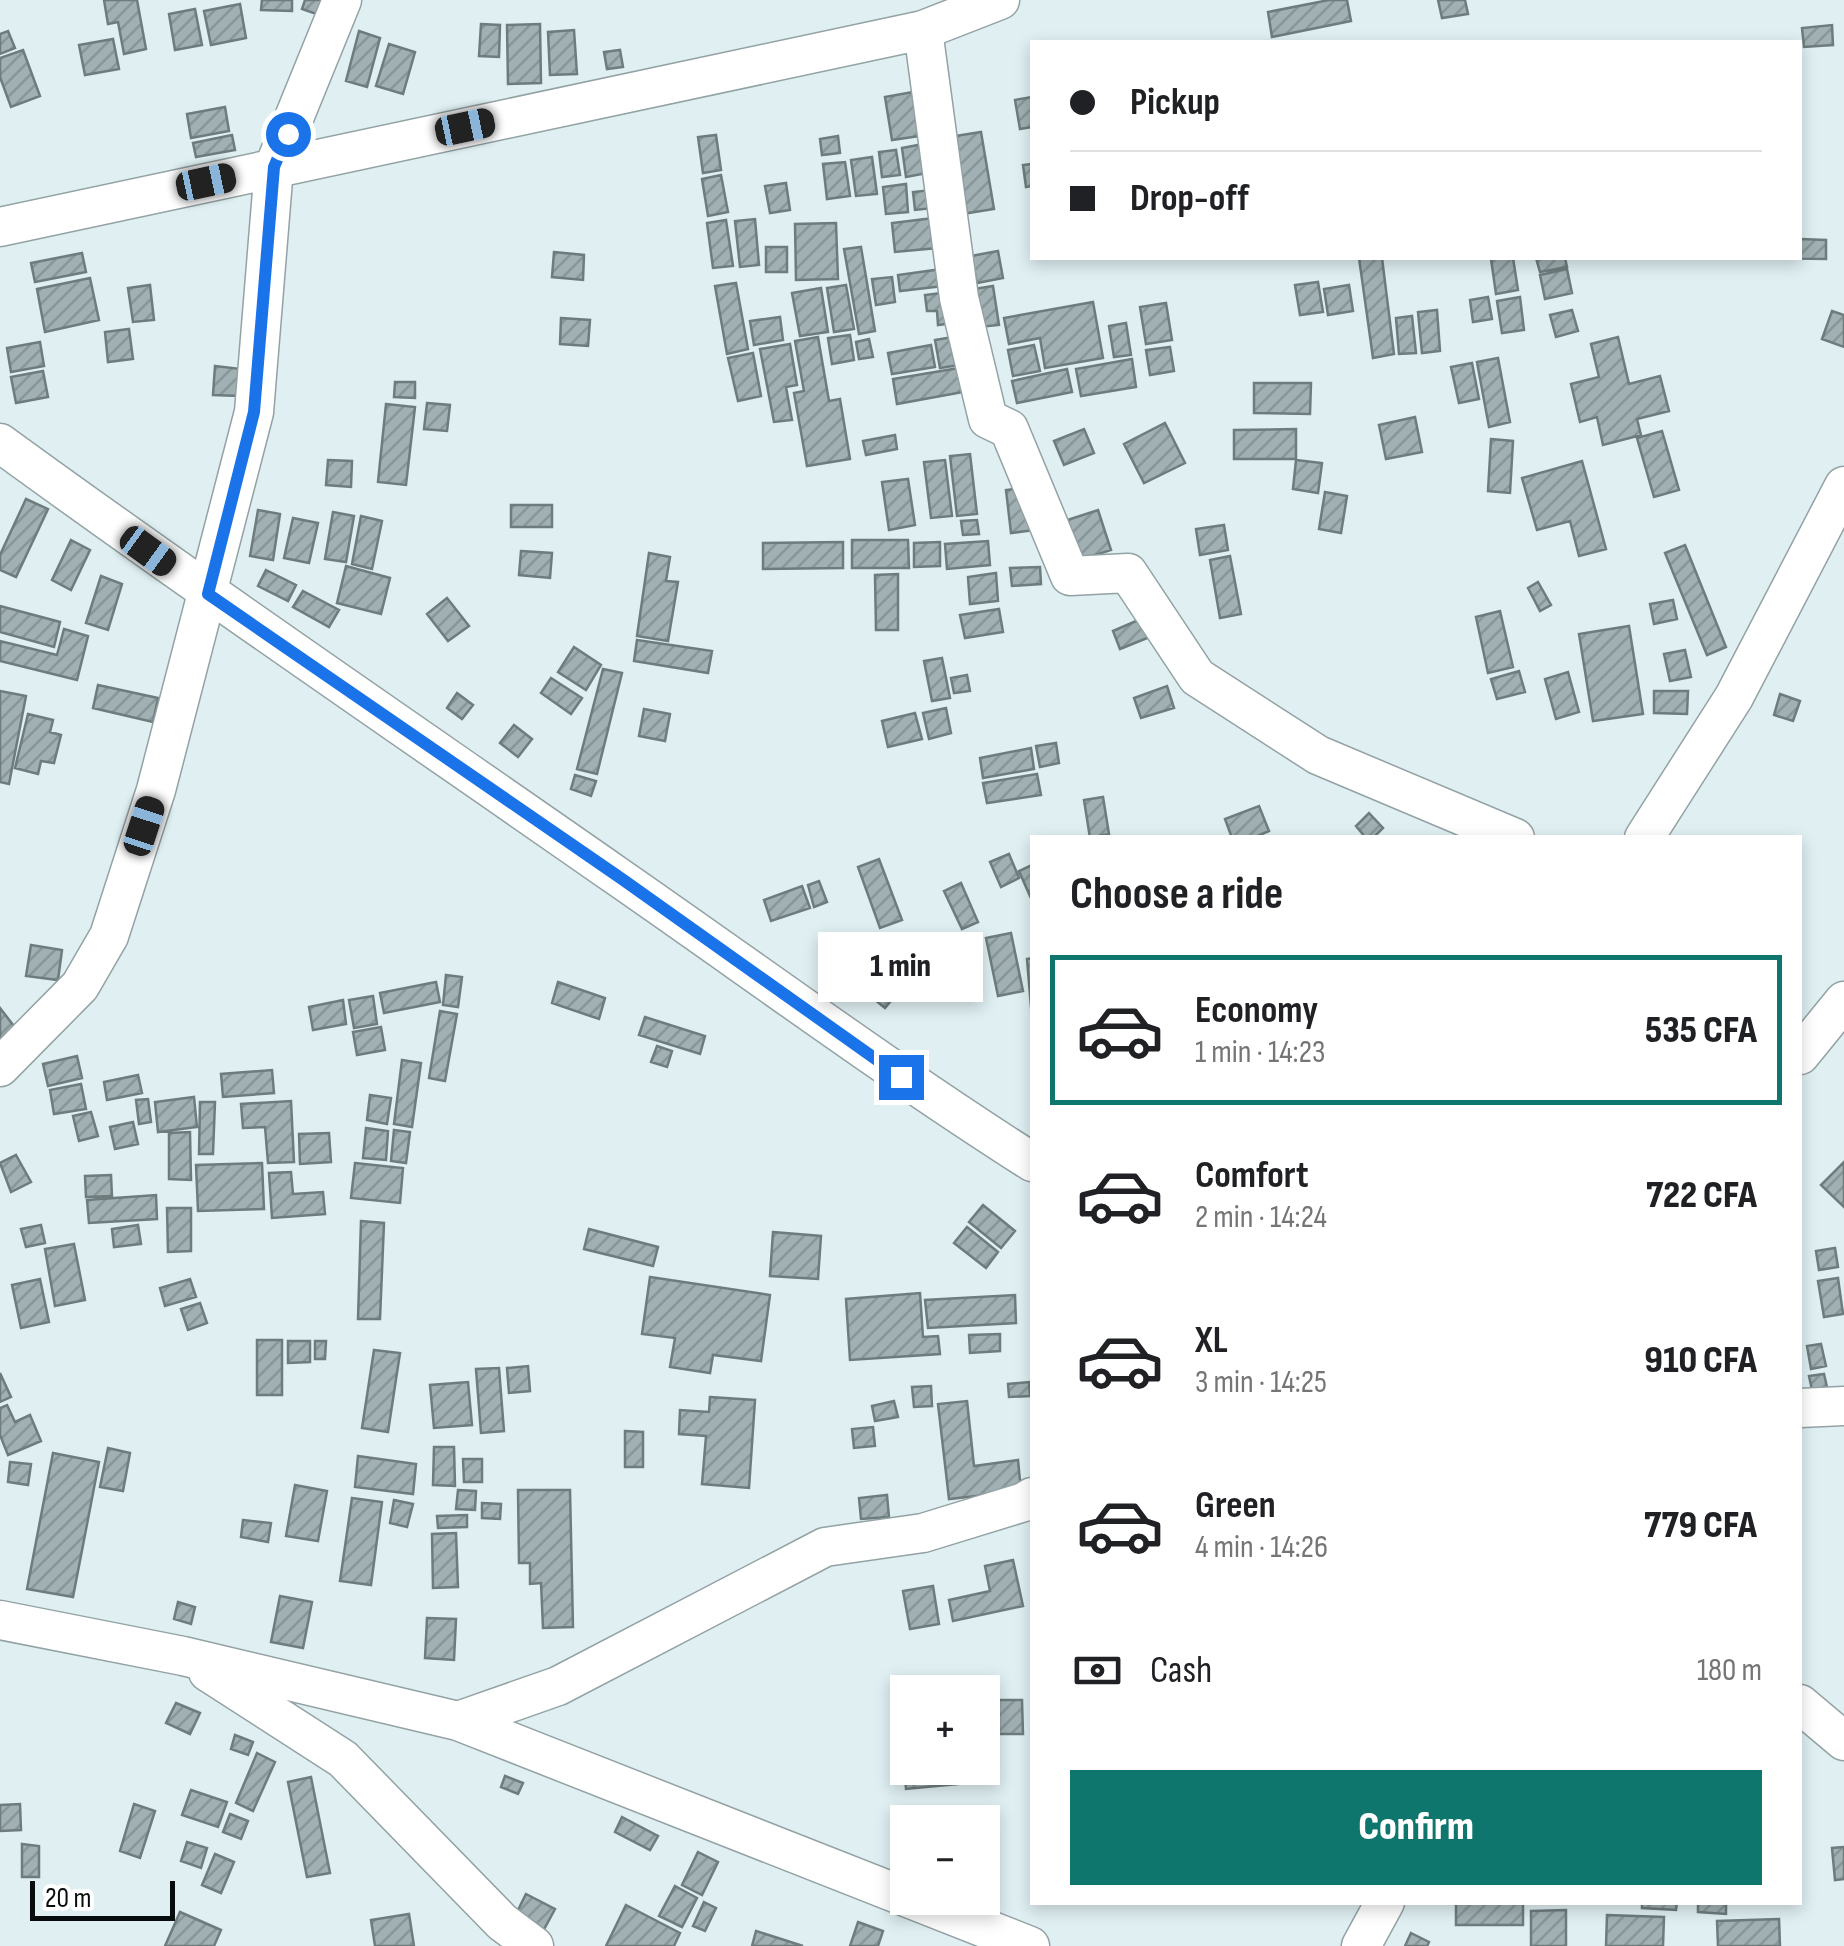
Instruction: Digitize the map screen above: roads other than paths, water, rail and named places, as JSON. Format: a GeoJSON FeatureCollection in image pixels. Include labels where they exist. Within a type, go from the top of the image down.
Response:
{"type":"FeatureCollection","features":[{"type":"Feature","properties":{"kind":"street"},"geometry":{"type":"LineString","coordinates":[[0,1067],[80,986],[109,936],[156,790],[254,412],[274,167],[342,0]]}},
{"type":"Feature","properties":{"kind":"street"},"geometry":{"type":"LineString","coordinates":[[0,226],[923,30],[1000,0]]}},
{"type":"Feature","properties":{"kind":"street"},"geometry":{"type":"LineString","coordinates":[[923,30],[959,298],[988,418],[1009,429],[1070,576],[1128,573],[1197,677],[1318,755],[1508,835]]}},
{"type":"Feature","properties":{"kind":"street"},"geometry":{"type":"LineString","coordinates":[[0,443],[208,594],[651,899],[871,1057],[1030,1161]]}},
{"type":"Feature","properties":{"kind":"street"},"geometry":{"type":"LineString","coordinates":[[1646,835],[1734,698],[1844,486]]}},
{"type":"Feature","properties":{"kind":"street"},"geometry":{"type":"LineString","coordinates":[[1802,1053],[1844,1001]]}},
{"type":"Feature","properties":{"kind":"street"},"geometry":{"type":"LineString","coordinates":[[1802,1408],[1844,1406]]}},
{"type":"Feature","properties":{"kind":"street"},"geometry":{"type":"LineString","coordinates":[[458,1720],[558,1686],[825,1547],[922,1533],[1030,1498]]}},
{"type":"Feature","properties":{"kind":"street"},"geometry":{"type":"LineString","coordinates":[[0,1620],[183,1656],[458,1720],[1030,1946]]}},
{"type":"Feature","properties":{"kind":"street"},"geometry":{"type":"LineString","coordinates":[[183,1656],[343,1758],[502,1922],[534,1946]]}},
{"type":"Feature","properties":{"kind":"street"},"geometry":{"type":"LineString","coordinates":[[1802,1706],[1844,1741]]}},
{"type":"Feature","properties":{"kind":"street"},"geometry":{"type":"LineString","coordinates":[[1361,1946],[1383,1905]]}}]}
